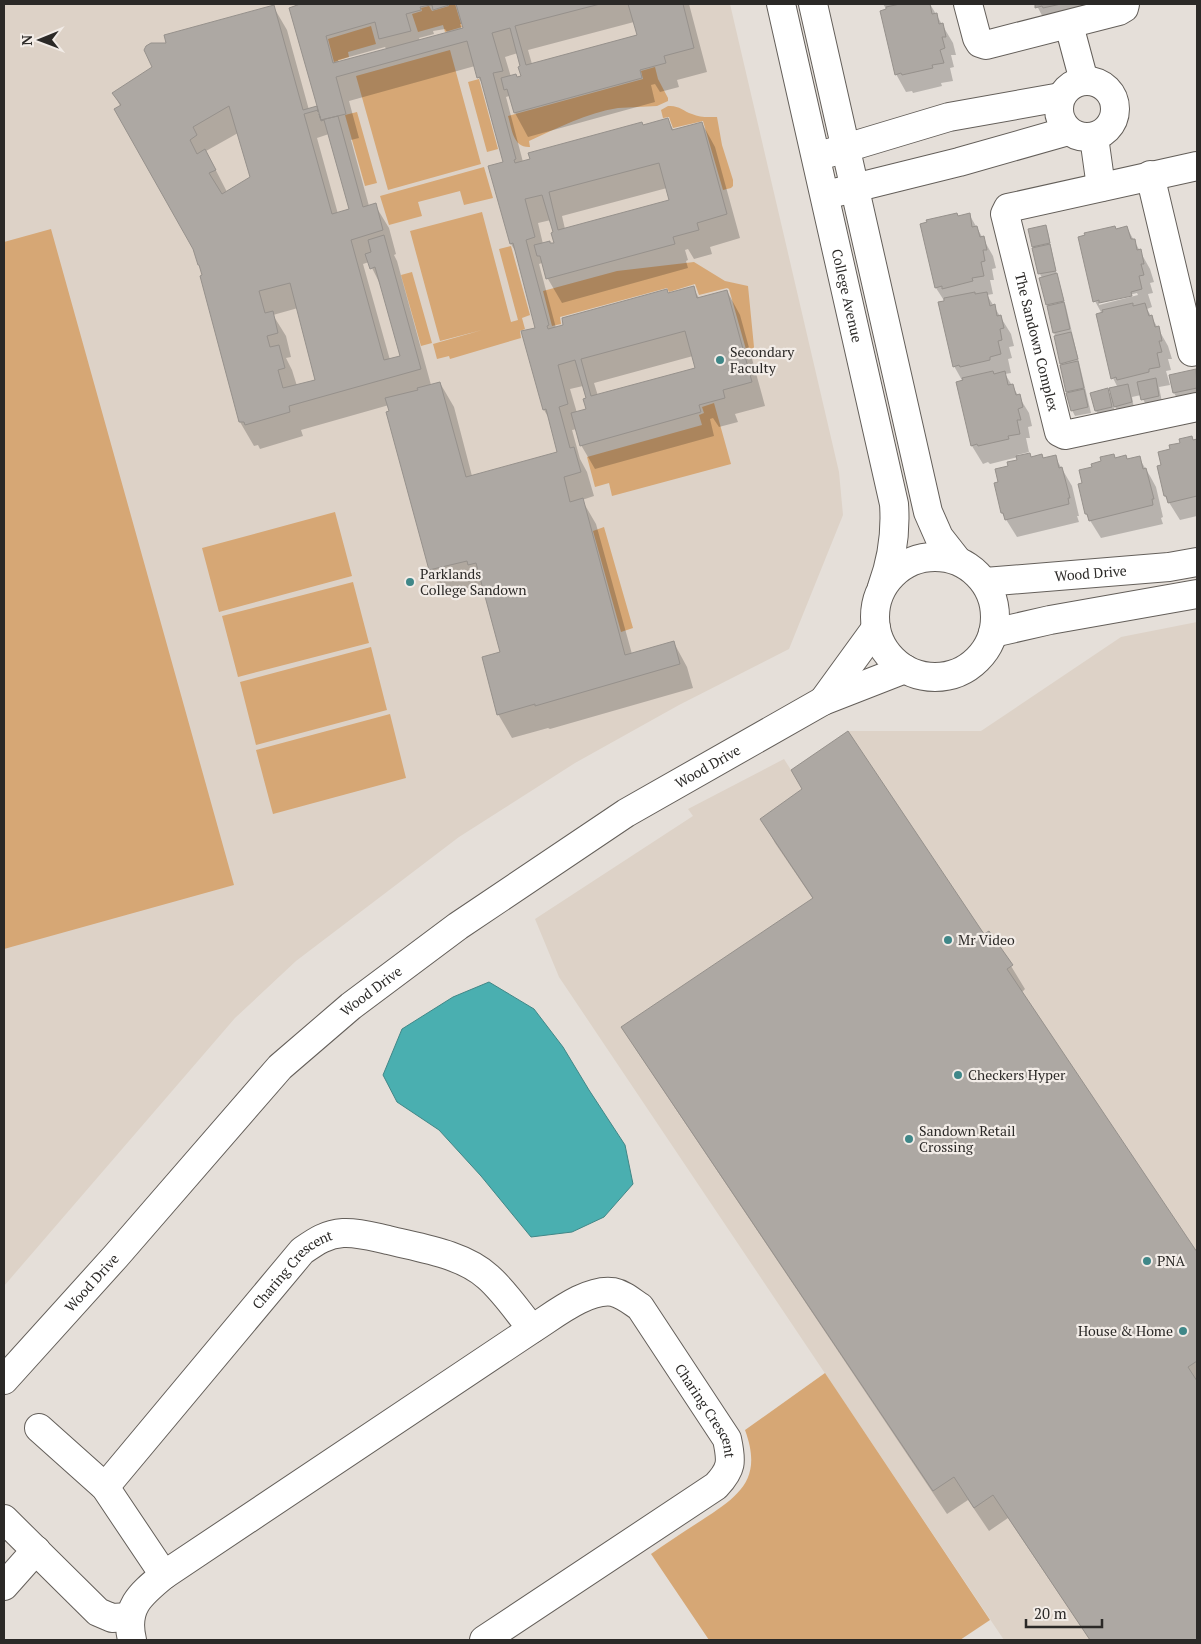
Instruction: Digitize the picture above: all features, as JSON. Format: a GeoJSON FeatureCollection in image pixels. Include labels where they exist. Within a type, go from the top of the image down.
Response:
{"type":"FeatureCollection","features":[{"type":"Feature","properties":{"kind":"street","name":"College Avenue"},"geometry":{"type":"LineString","coordinates":[[781,4],[894,504],[894,542],[882,587]]}},
{"type":"Feature","properties":{"kind":"street"},"geometry":{"type":"LineString","coordinates":[[813,4],[928,512],[939,537],[957,560]]}},
{"type":"Feature","properties":{"kind":"street"},"geometry":{"type":"LineString","coordinates":[[968,4],[977,38],[980,43],[986,45],[1120,11],[1124,8],[1125,4]]}},
{"type":"Feature","properties":{"kind":"street"},"geometry":{"type":"LineString","coordinates":[[1069,24],[1084,81]]}},
{"type":"Feature","properties":{"kind":"street"},"geometry":{"type":"LineString","coordinates":[[824,195],[1081,134],[1102,133],[1113,120],[1114,101],[1103,86],[1094,82],[1084,81],[1067,89],[1061,96],[1059,115],[1062,124],[1081,134],[1101,187]]}},
{"type":"Feature","properties":{"kind":"street"},"geometry":{"type":"LineString","coordinates":[[816,157],[949,117],[1061,96]]}},
{"type":"Feature","properties":{"kind":"street","name":"The Sandown Complex"},"geometry":{"type":"LineString","coordinates":[[1197,166],[1008,208],[1006,211],[1059,432],[1065,435],[1197,407]]}},
{"type":"Feature","properties":{"kind":"street"},"geometry":{"type":"LineString","coordinates":[[1150,175],[1192,352]]}},
{"type":"Feature","properties":{"kind":"street"},"geometry":{"type":"LineString","coordinates":[[936,556],[957,560],[972,569],[984,582],[991,594],[995,616],[993,633],[981,656],[969,667],[944,676],[933,677],[914,673],[895,662],[885,650],[876,628],[876,607],[882,587],[893,573],[915,559],[936,556]]}},
{"type":"Feature","properties":{"kind":"street","name":"Wood Drive"},"geometry":{"type":"LineString","coordinates":[[984,582],[1169,567],[1197,562]]}},
{"type":"Feature","properties":{"kind":"street"},"geometry":{"type":"LineString","coordinates":[[993,633],[1050,620],[1197,594]]}},
{"type":"Feature","properties":{"kind":"street","name":"Wood Drive"},"geometry":{"type":"LineString","coordinates":[[823,701],[876,628]]}},
{"type":"Feature","properties":{"kind":"street","name":"Wood Drive"},"geometry":{"type":"LineString","coordinates":[[4,1380],[116,1256],[280,1067],[351,1006],[458,926],[626,813],[823,701],[905,669]]}},
{"type":"Feature","properties":{"kind":"street","name":"Charing Crescent"},"geometry":{"type":"LineString","coordinates":[[105,1487],[302,1251],[318,1239],[331,1234],[344,1232],[358,1234],[433,1251],[470,1264],[488,1276],[532,1329]]}},
{"type":"Feature","properties":{"kind":"street","name":"Charing Crescent"},"geometry":{"type":"LineString","coordinates":[[131,1629],[134,1604],[144,1591],[164,1574],[532,1329],[582,1299],[600,1292],[614,1292],[626,1297],[640,1307],[727,1440],[731,1461],[727,1474],[716,1486],[484,1640]]}},
{"type":"Feature","properties":{"kind":"street"},"geometry":{"type":"LineString","coordinates":[[39,1428],[105,1487],[164,1574]]}},
{"type":"Feature","properties":{"kind":"street"},"geometry":{"type":"LineString","coordinates":[[4,1519],[98,1612],[131,1629]]}},
{"type":"Feature","properties":{"kind":"street"},"geometry":{"type":"LineString","coordinates":[[4,1586],[36,1550]]}},
{"type":"Feature","properties":{"kind":"shaded area","name":"Parklands College Sandown"},"geometry":{"type":"Polygon","coordinates":[[[4,4],[730,4],[839,472],[843,515],[789,649],[679,705],[575,763],[459,837],[296,961],[235,1018],[4,1286],[4,4]]]}},
{"type":"Feature","properties":{"kind":"shaded area"},"geometry":{"type":"Polygon","coordinates":[[[449,4],[455,4],[462,27],[445,32],[443,25],[418,32],[412,14],[422,11],[421,8],[429,6],[432,11],[449,6],[449,4]]]}},
{"type":"Feature","properties":{"kind":"shaded area"},"geometry":{"type":"Polygon","coordinates":[[[371,26],[376,44],[348,52],[349,57],[334,62],[328,39],[371,26]]]}},
{"type":"Feature","properties":{"kind":"shaded area"},"geometry":{"type":"Polygon","coordinates":[[[450,50],[481,164],[388,190],[356,76],[450,50]]]}},
{"type":"Feature","properties":{"kind":"shaded area"},"geometry":{"type":"Polygon","coordinates":[[[655,67],[668,101],[657,106],[618,108],[595,113],[529,141],[530,147],[520,144],[514,137],[508,116],[643,79],[641,71],[655,67]]]}},
{"type":"Feature","properties":{"kind":"shaded area"},"geometry":{"type":"Polygon","coordinates":[[[479,79],[498,149],[487,152],[468,82],[479,79]]]}},
{"type":"Feature","properties":{"kind":"shaded area"},"geometry":{"type":"Polygon","coordinates":[[[668,106],[678,107],[698,116],[717,117],[722,145],[733,180],[731,188],[723,190],[703,121],[673,128],[669,117],[663,118],[661,110],[668,106]]]}},
{"type":"Feature","properties":{"kind":"shaded area"},"geometry":{"type":"Polygon","coordinates":[[[357,112],[377,183],[365,186],[345,115],[357,112]]]}},
{"type":"Feature","properties":{"kind":"shaded area"},"geometry":{"type":"Polygon","coordinates":[[[484,167],[493,198],[464,205],[460,191],[418,202],[422,216],[389,225],[380,196],[484,167]]]}},
{"type":"Feature","properties":{"kind":"shaded area"},"geometry":{"type":"Polygon","coordinates":[[[482,212],[511,322],[518,320],[499,249],[511,246],[530,315],[522,318],[525,329],[520,331],[521,338],[450,359],[449,356],[437,359],[433,344],[482,330],[440,341],[410,231],[482,212]]]}},
{"type":"Feature","properties":{"kind":"shaded area"},"geometry":{"type":"Polygon","coordinates":[[[51,229],[234,885],[4,949],[4,242],[51,229]]]}},
{"type":"Feature","properties":{"kind":"shaded area"},"geometry":{"type":"Polygon","coordinates":[[[694,262],[725,281],[748,286],[754,347],[752,351],[747,353],[729,289],[699,295],[695,284],[669,292],[667,288],[560,317],[561,324],[552,326],[543,291],[617,271],[694,262]]]}},
{"type":"Feature","properties":{"kind":"shaded area"},"geometry":{"type":"Polygon","coordinates":[[[412,272],[432,343],[421,346],[401,275],[412,272]]]}},
{"type":"Feature","properties":{"kind":"shaded area"},"geometry":{"type":"Polygon","coordinates":[[[714,403],[731,464],[612,496],[609,483],[595,487],[587,457],[702,425],[699,415],[704,413],[702,407],[714,403]]]}},
{"type":"Feature","properties":{"kind":"shaded area"},"geometry":{"type":"Polygon","coordinates":[[[335,512],[352,576],[219,612],[202,548],[335,512]]]}},
{"type":"Feature","properties":{"kind":"shaded area"},"geometry":{"type":"Polygon","coordinates":[[[604,527],[633,628],[621,632],[593,531],[604,527]]]}},
{"type":"Feature","properties":{"kind":"shaded area"},"geometry":{"type":"Polygon","coordinates":[[[353,582],[369,643],[238,677],[222,616],[353,582]]]}},
{"type":"Feature","properties":{"kind":"shaded area","name":"Sandown Retail Crossing"},"geometry":{"type":"Polygon","coordinates":[[[1197,622],[1197,1640],[1004,1640],[559,977],[535,919],[693,816],[688,809],[784,759],[791,770],[848,731],[981,731],[1121,637],[1197,622]]]}},
{"type":"Feature","properties":{"kind":"shaded area"},"geometry":{"type":"Polygon","coordinates":[[[371,647],[387,710],[256,745],[240,682],[371,647]]]}},
{"type":"Feature","properties":{"kind":"shaded area"},"geometry":{"type":"Polygon","coordinates":[[[390,714],[406,778],[273,814],[256,750],[390,714]]]}},
{"type":"Feature","properties":{"kind":"shaded area"},"geometry":{"type":"Polygon","coordinates":[[[825,1373],[990,1620],[960,1640],[709,1640],[651,1554],[715,1511],[737,1493],[749,1473],[751,1461],[750,1447],[745,1430],[825,1373]]]}},
{"type":"Feature","properties":{"kind":"water"},"geometry":{"type":"Polygon","coordinates":[[[489,982],[534,1009],[563,1047],[625,1145],[633,1184],[604,1217],[572,1232],[531,1237],[481,1176],[439,1130],[397,1102],[383,1075],[402,1029],[453,997],[489,982]]]}},
{"type":"Feature","properties":{"kind":"building","name":"Secondary Faculty"},"geometry":{"type":"Polygon","coordinates":[[[300,4],[449,5],[433,10],[432,5],[420,7],[421,10],[406,14],[411,31],[379,39],[375,22],[326,36],[333,63],[463,28],[456,4],[600,4],[515,26],[526,65],[637,35],[628,4],[683,4],[694,48],[664,56],[666,63],[640,70],[642,78],[514,113],[507,89],[504,90],[501,78],[516,74],[517,77],[521,76],[510,28],[492,33],[503,71],[493,73],[516,159],[514,160],[515,163],[530,159],[528,153],[642,122],[643,125],[668,118],[672,130],[702,122],[727,214],[697,223],[699,230],[673,237],[675,244],[546,279],[540,256],[537,256],[534,245],[550,241],[550,243],[554,243],[551,233],[553,232],[542,195],[525,199],[535,237],[526,240],[549,325],[547,326],[548,329],[563,325],[562,318],[667,289],[668,293],[694,286],[697,298],[727,290],[752,382],[723,390],[725,398],[699,405],[701,412],[580,446],[571,413],[586,409],[583,399],[586,398],[575,360],[558,365],[568,404],[559,407],[570,448],[574,447],[581,472],[564,477],[570,502],[583,498],[625,655],[674,641],[680,664],[535,706],[535,704],[497,715],[482,657],[500,652],[476,563],[468,565],[467,561],[429,570],[386,412],[389,411],[385,398],[418,390],[417,388],[440,382],[466,477],[557,452],[546,409],[543,410],[521,331],[535,328],[513,243],[510,244],[488,166],[503,162],[480,77],[477,78],[467,41],[336,77],[346,114],[321,120],[289,8],[300,4]],[[659,163],[549,192],[558,230],[669,200],[659,163]],[[685,331],[581,359],[591,396],[695,368],[685,331]]]}},
{"type":"Feature","properties":{"kind":"building"},"geometry":{"type":"Polygon","coordinates":[[[900,4],[930,4],[932,14],[937,13],[939,24],[943,23],[946,37],[942,37],[945,48],[940,50],[944,63],[932,65],[933,68],[895,75],[880,11],[886,9],[886,7],[900,4]]]}},
{"type":"Feature","properties":{"kind":"building"},"geometry":{"type":"Polygon","coordinates":[[[1035,4],[1061,4],[1035,8],[1035,4]]]}},
{"type":"Feature","properties":{"kind":"building"},"geometry":{"type":"Polygon","coordinates":[[[274,5],[303,110],[317,106],[318,110],[304,114],[332,214],[349,209],[324,120],[321,121],[319,114],[321,120],[338,116],[363,207],[376,203],[383,230],[351,240],[384,360],[400,356],[375,267],[370,269],[365,254],[371,252],[368,240],[384,235],[421,369],[289,406],[290,412],[245,425],[244,422],[239,422],[200,276],[202,275],[193,249],[114,109],[121,105],[112,93],[152,67],[144,50],[151,43],[166,43],[164,35],[274,5]],[[229,106],[193,127],[197,135],[190,140],[197,154],[205,149],[216,170],[209,173],[222,194],[250,177],[229,106]],[[290,283],[259,291],[265,313],[273,311],[278,333],[267,336],[270,347],[279,345],[285,368],[278,370],[283,388],[315,380],[290,283]]]}},
{"type":"Feature","properties":{"kind":"building"},"geometry":{"type":"Polygon","coordinates":[[[957,213],[958,216],[970,213],[972,227],[977,226],[980,237],[984,236],[987,250],[983,250],[985,261],[981,262],[984,276],[972,278],[973,281],[942,289],[942,286],[935,288],[920,224],[927,222],[926,220],[957,213]]]}},
{"type":"Feature","properties":{"kind":"building"},"geometry":{"type":"Polygon","coordinates":[[[1046,225],[1050,243],[1032,247],[1028,229],[1046,225]]]}},
{"type":"Feature","properties":{"kind":"building"},"geometry":{"type":"Polygon","coordinates":[[[1115,226],[1116,229],[1127,226],[1131,239],[1135,239],[1137,250],[1141,249],[1144,264],[1141,264],[1144,275],[1139,276],[1142,289],[1131,292],[1132,296],[1099,303],[1099,300],[1093,302],[1078,237],[1085,235],[1084,233],[1115,226]]]}},
{"type":"Feature","properties":{"kind":"building"},"geometry":{"type":"Polygon","coordinates":[[[1050,244],[1056,271],[1038,274],[1032,248],[1050,244]]]}},
{"type":"Feature","properties":{"kind":"building"},"geometry":{"type":"Polygon","coordinates":[[[1057,273],[1064,301],[1046,305],[1039,278],[1057,273]]]}},
{"type":"Feature","properties":{"kind":"building"},"geometry":{"type":"Polygon","coordinates":[[[975,292],[975,294],[987,292],[990,306],[995,304],[997,316],[1001,315],[1004,328],[1000,329],[1002,340],[998,341],[1001,354],[990,357],[990,360],[953,367],[938,302],[944,301],[944,298],[975,292]]]}},
{"type":"Feature","properties":{"kind":"building"},"geometry":{"type":"Polygon","coordinates":[[[1064,302],[1070,329],[1053,333],[1047,306],[1064,302]]]}},
{"type":"Feature","properties":{"kind":"building"},"geometry":{"type":"Polygon","coordinates":[[[1133,303],[1133,306],[1145,303],[1149,316],[1152,315],[1155,327],[1159,326],[1162,341],[1159,341],[1162,352],[1157,353],[1160,367],[1149,369],[1149,372],[1117,380],[1116,377],[1111,379],[1096,314],[1103,312],[1102,310],[1133,303]]]}},
{"type":"Feature","properties":{"kind":"building"},"geometry":{"type":"Polygon","coordinates":[[[1071,332],[1078,359],[1060,364],[1054,336],[1071,332]]]}},
{"type":"Feature","properties":{"kind":"building"},"geometry":{"type":"Polygon","coordinates":[[[1078,361],[1084,388],[1066,392],[1060,365],[1078,361]]]}},
{"type":"Feature","properties":{"kind":"building"},"geometry":{"type":"Polygon","coordinates":[[[1196,369],[1197,388],[1173,393],[1169,375],[1196,369]]]}},
{"type":"Feature","properties":{"kind":"building"},"geometry":{"type":"Polygon","coordinates":[[[993,371],[994,374],[1005,371],[1008,385],[1013,384],[1016,395],[1020,394],[1023,407],[1018,409],[1021,420],[1017,420],[1020,434],[1008,436],[1009,439],[971,446],[956,382],[963,380],[962,378],[993,371]]]}},
{"type":"Feature","properties":{"kind":"building"},"geometry":{"type":"Polygon","coordinates":[[[1156,378],[1159,396],[1141,400],[1137,382],[1156,378]]]}},
{"type":"Feature","properties":{"kind":"building"},"geometry":{"type":"Polygon","coordinates":[[[1128,384],[1132,402],[1114,407],[1109,388],[1128,384]]]}},
{"type":"Feature","properties":{"kind":"building"},"geometry":{"type":"Polygon","coordinates":[[[1108,388],[1112,407],[1095,411],[1090,393],[1108,388]]]}},
{"type":"Feature","properties":{"kind":"building"},"geometry":{"type":"Polygon","coordinates":[[[1084,389],[1088,407],[1071,411],[1066,393],[1084,389]]]}},
{"type":"Feature","properties":{"kind":"building"},"geometry":{"type":"Polygon","coordinates":[[[1192,436],[1193,440],[1197,439],[1197,496],[1168,503],[1166,496],[1164,496],[1157,466],[1161,465],[1158,452],[1170,449],[1169,445],[1180,443],[1179,439],[1192,436]]]}},
{"type":"Feature","properties":{"kind":"building"},"geometry":{"type":"Polygon","coordinates":[[[1030,453],[1031,457],[1042,454],[1043,458],[1056,455],[1059,468],[1062,467],[1070,498],[1068,498],[1069,504],[1005,520],[1003,513],[1001,513],[994,483],[998,482],[995,469],[1008,466],[1007,462],[1017,460],[1016,456],[1030,453]]]}},
{"type":"Feature","properties":{"kind":"building"},"geometry":{"type":"Polygon","coordinates":[[[1114,454],[1115,458],[1126,455],[1127,459],[1140,456],[1143,469],[1146,468],[1154,499],[1152,499],[1153,505],[1089,521],[1087,514],[1085,514],[1078,484],[1082,483],[1079,470],[1092,467],[1091,464],[1101,461],[1100,457],[1114,454]]]}},
{"type":"Feature","properties":{"kind":"building","name":"Sandown Retail Crossing"},"geometry":{"type":"Polygon","coordinates":[[[848,731],[984,934],[989,931],[1013,965],[1007,969],[1197,1252],[1197,1361],[1188,1367],[1197,1381],[1197,1640],[1090,1640],[993,1495],[974,1508],[954,1477],[933,1491],[621,1027],[813,898],[760,819],[802,789],[791,770],[848,731]]]}},
{"type":"Feature","properties":{"kind":"place","name":"Secondary Faculty"},"geometry":{"type":"Point","coordinates":[720,360]}},
{"type":"Feature","properties":{"kind":"place","name":"Parklands College Sandown"},"geometry":{"type":"Point","coordinates":[410,582]}},
{"type":"Feature","properties":{"kind":"place","name":"Mr Video"},"geometry":{"type":"Point","coordinates":[948,940]}},
{"type":"Feature","properties":{"kind":"place","name":"Checkers Hyper"},"geometry":{"type":"Point","coordinates":[958,1075]}},
{"type":"Feature","properties":{"kind":"place","name":"Sandown Retail Crossing"},"geometry":{"type":"Point","coordinates":[909,1139]}},
{"type":"Feature","properties":{"kind":"place","name":"PNA"},"geometry":{"type":"Point","coordinates":[1147,1261]}},
{"type":"Feature","properties":{"kind":"place","name":"House & Home"},"geometry":{"type":"Point","coordinates":[1183,1331]}}]}
